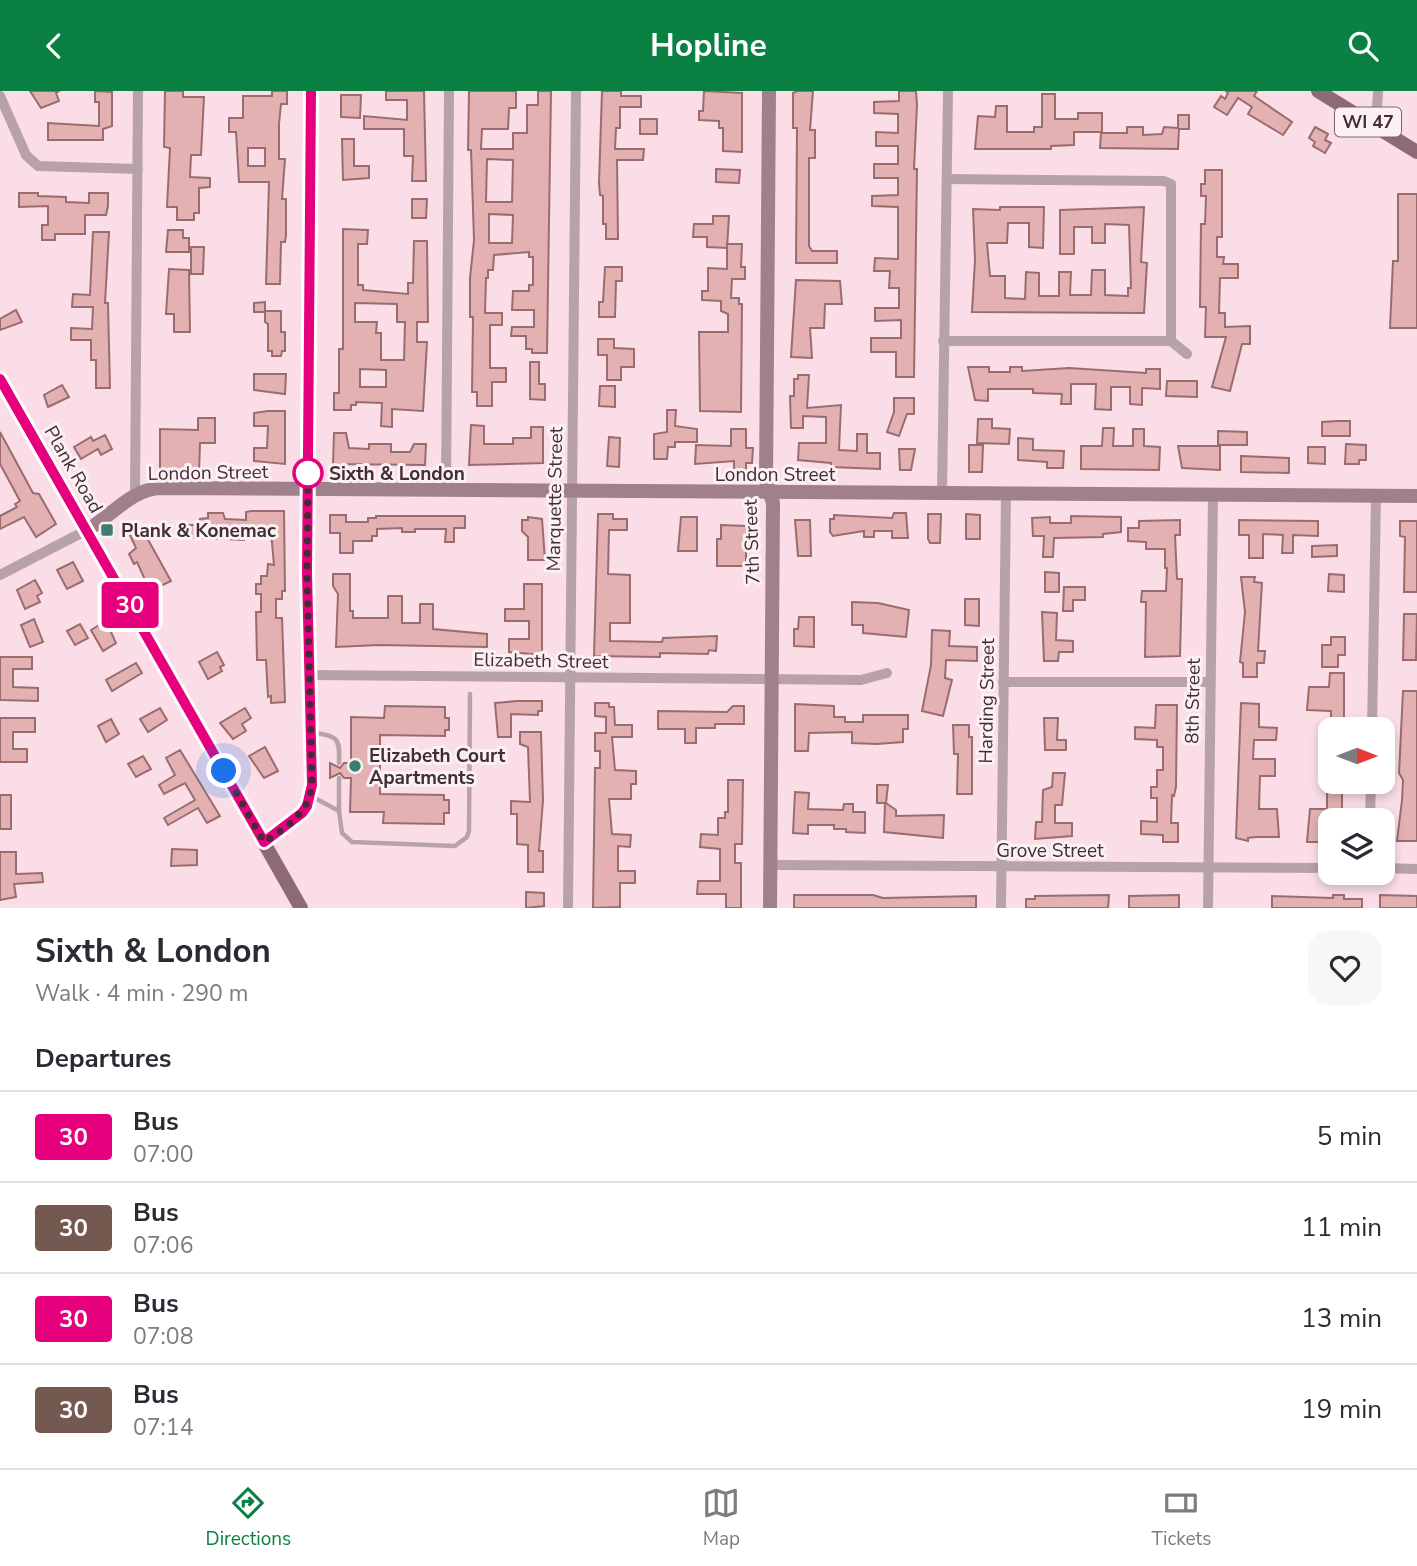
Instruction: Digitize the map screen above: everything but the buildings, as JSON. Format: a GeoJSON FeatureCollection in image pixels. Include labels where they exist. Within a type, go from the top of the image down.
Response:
{"type":"FeatureCollection","features":[{"type":"Feature","properties":{"kind":"main road","name":"WI 47"},"geometry":{"type":"LineString","coordinates":[[1318,91],[1417,152]]}},
{"type":"Feature","properties":{"kind":"main road","name":"Plank Road"},"geometry":{"type":"LineString","coordinates":[[0,379],[302,908]]}},
{"type":"Feature","properties":{"kind":"street"},"geometry":{"type":"LineString","coordinates":[[0,575],[87,530],[135,495],[138,91]]}},
{"type":"Feature","properties":{"kind":"street"},"geometry":{"type":"LineString","coordinates":[[264,842],[293,821],[307,806],[311,796],[308,489],[311,91]]}},
{"type":"Feature","properties":{"kind":"street"},"geometry":{"type":"LineString","coordinates":[[446,490],[449,91]]}},
{"type":"Feature","properties":{"kind":"street","name":"Marquette Street"},"geometry":{"type":"LineString","coordinates":[[568,908],[576,91]]}},
{"type":"Feature","properties":{"kind":"street","name":"7th Street"},"geometry":{"type":"LineString","coordinates":[[769,91],[766,481],[773,503],[770,908]]}},
{"type":"Feature","properties":{"kind":"street"},"geometry":{"type":"LineString","coordinates":[[942,494],[948,91]]}},
{"type":"Feature","properties":{"kind":"street"},"geometry":{"type":"LineString","coordinates":[[1376,127],[1378,91]]}},
{"type":"Feature","properties":{"kind":"street"},"geometry":{"type":"LineString","coordinates":[[0,96],[26,155],[38,166],[138,169]]}},
{"type":"Feature","properties":{"kind":"street"},"geometry":{"type":"LineString","coordinates":[[947,179],[1164,181],[1171,184],[1171,341]]}},
{"type":"Feature","properties":{"kind":"street"},"geometry":{"type":"LineString","coordinates":[[943,341],[1171,341],[1187,354]]}},
{"type":"Feature","properties":{"kind":"street","name":"London Street"},"geometry":{"type":"LineString","coordinates":[[135,495],[148,489],[161,488],[1417,496]]}},
{"type":"Feature","properties":{"kind":"street","name":"Harding Street"},"geometry":{"type":"LineString","coordinates":[[1001,908],[1006,494]]}},
{"type":"Feature","properties":{"kind":"street","name":"8th Street"},"geometry":{"type":"LineString","coordinates":[[1208,908],[1213,495]]}},
{"type":"Feature","properties":{"kind":"street"},"geometry":{"type":"LineString","coordinates":[[1371,717],[1376,495]]}},
{"type":"Feature","properties":{"kind":"street","name":"Elizabeth Street"},"geometry":{"type":"LineString","coordinates":[[311,675],[861,680],[887,673]]}},
{"type":"Feature","properties":{"kind":"street"},"geometry":{"type":"LineString","coordinates":[[1003,683],[1210,683]]}},
{"type":"Feature","properties":{"kind":"street","name":"Grove Street"},"geometry":{"type":"LineString","coordinates":[[771,865],[1318,868]]}},
{"type":"Feature","properties":{"kind":"street"},"geometry":{"type":"LineString","coordinates":[[1395,868],[1417,869]]}},
{"type":"Feature","properties":{"kind":"lane"},"geometry":{"type":"LineString","coordinates":[[340,778],[339,811],[342,833],[359,844],[455,846],[462,842],[470,831],[470,694]]}},
{"type":"Feature","properties":{"kind":"lane"},"geometry":{"type":"LineString","coordinates":[[312,732],[335,737],[340,743],[339,763]]}},
{"type":"Feature","properties":{"kind":"lane"},"geometry":{"type":"LineString","coordinates":[[311,796],[339,811]]}},
{"type":"Feature","properties":{"kind":"bus line","name":"30"},"geometry":{"type":"LineString","coordinates":[[0,379],[264,842],[302,813],[311,796],[312,785],[307,573],[311,91]]}},
{"type":"Feature","properties":{"kind":"place","name":"Sixth & London"},"geometry":{"type":"Point","coordinates":[308,473]}},
{"type":"Feature","properties":{"kind":"place","name":"Plank & Konemac"},"geometry":{"type":"Point","coordinates":[107,530]}},
{"type":"Feature","properties":{"kind":"place","name":"Elizabeth Court Apartments"},"geometry":{"type":"Point","coordinates":[355,766]}},
{"type":"Feature","properties":{"kind":"route"},"geometry":{"type":"LineString","coordinates":[[224,771],[264,842],[302,813],[311,796],[308,463],[308,473]]}}]}
